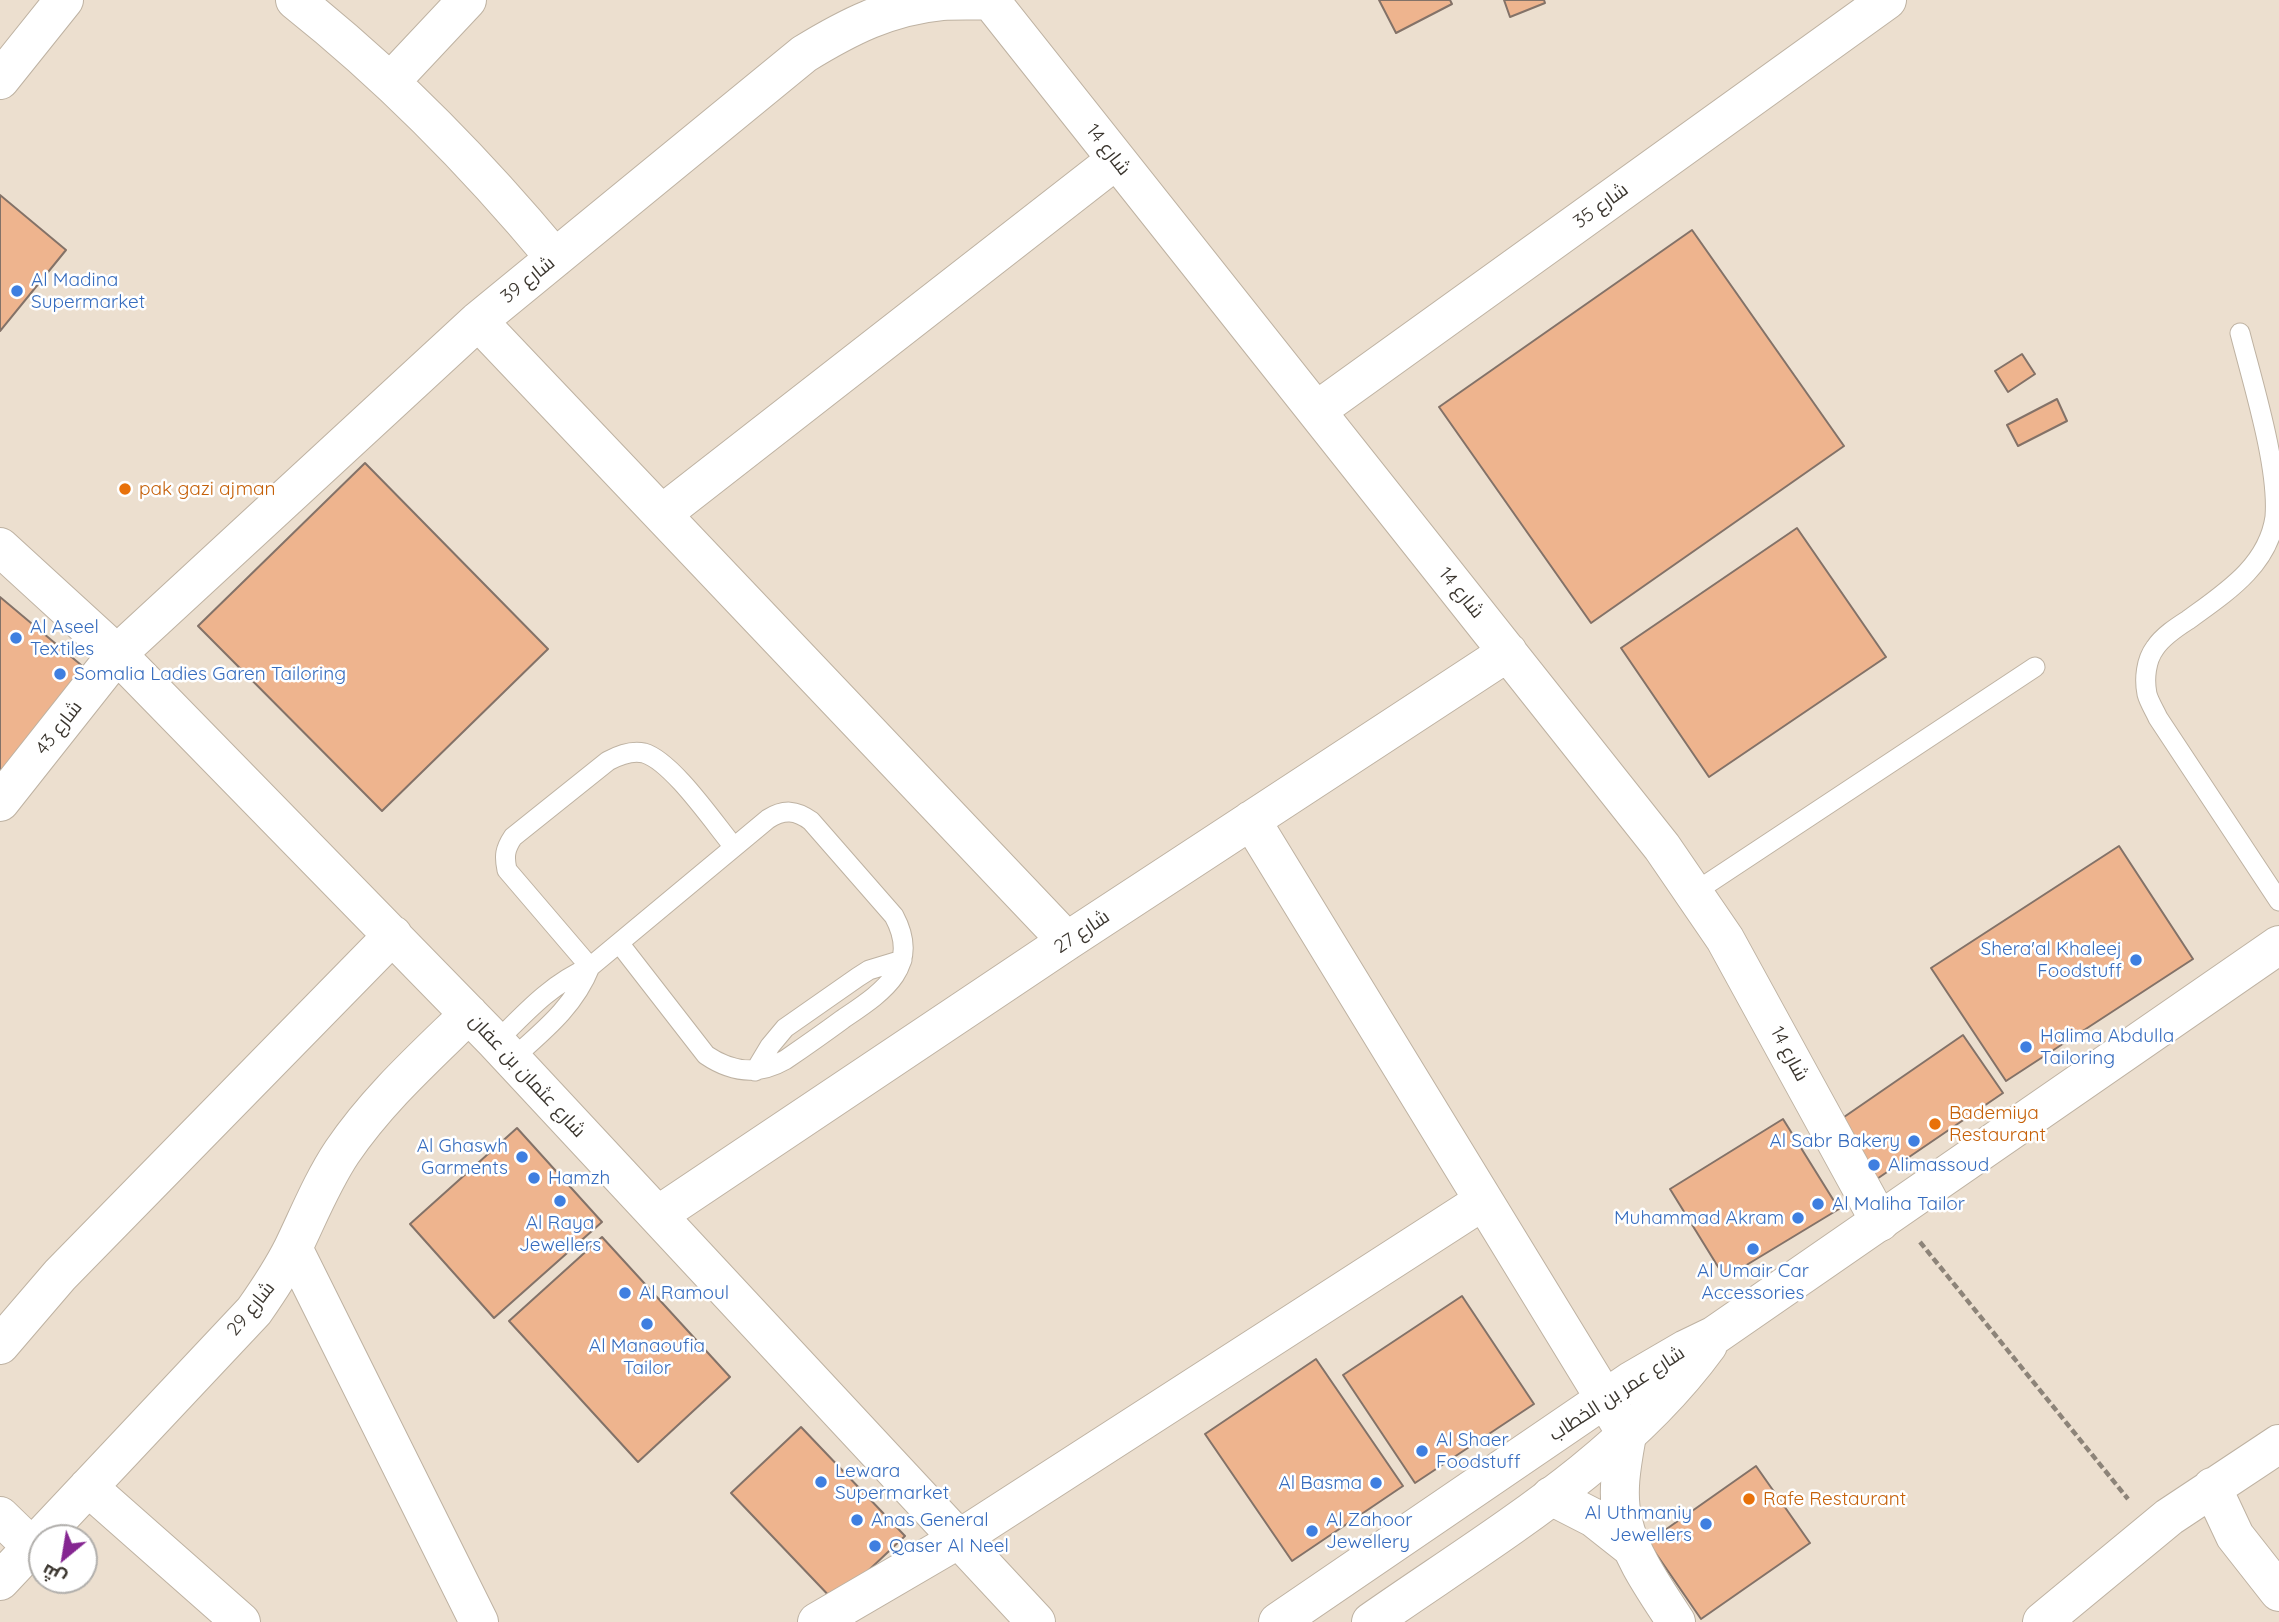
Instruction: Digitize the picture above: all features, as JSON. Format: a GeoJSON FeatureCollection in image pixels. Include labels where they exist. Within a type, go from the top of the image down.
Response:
{"type":"FeatureCollection","features":[{"type":"Feature","properties":{"kind":"street"},"geometry":{"type":"LineString","coordinates":[[0,80],[64,0]]}},
{"type":"Feature","properties":{"kind":"street"},"geometry":{"type":"LineString","coordinates":[[295,0],[391,80],[449,137],[504,196],[555,258]]}},
{"type":"Feature","properties":{"kind":"street"},"geometry":{"type":"LineString","coordinates":[[391,80],[467,0]]}},
{"type":"Feature","properties":{"kind":"street","name":"شارع 14"},"geometry":{"type":"LineString","coordinates":[[991,0],[1662,847],[1695,892],[1742,969],[1887,1217]]}},
{"type":"Feature","properties":{"kind":"street","name":"شارع 39"},"geometry":{"type":"LineString","coordinates":[[117,654],[478,321],[804,54],[846,28],[904,8],[940,1],[991,0]]}},
{"type":"Feature","properties":{"kind":"street","name":"شارع 35"},"geometry":{"type":"LineString","coordinates":[[1316,411],[1887,0]]}},
{"type":"Feature","properties":{"kind":"street"},"geometry":{"type":"LineString","coordinates":[[662,514],[1116,160]]}},
{"type":"Feature","properties":{"kind":"street"},"geometry":{"type":"LineString","coordinates":[[478,321],[1067,941]]}},
{"type":"Feature","properties":{"kind":"street","name":"شارع عثمان بن عفان"},"geometry":{"type":"LineString","coordinates":[[0,547],[117,654],[505,1051],[1036,1622]]}},
{"type":"Feature","properties":{"kind":"street","name":"شارع 27"},"geometry":{"type":"LineString","coordinates":[[658,1215],[1067,941],[1508,652]]}},
{"type":"Feature","properties":{"kind":"street","name":"شارع 43"},"geometry":{"type":"LineString","coordinates":[[0,802],[117,654]]}},
{"type":"Feature","properties":{"kind":"street"},"geometry":{"type":"LineString","coordinates":[[1251,820],[1627,1435],[1620,1492],[1623,1521],[1632,1548],[1676,1622]]}},
{"type":"Feature","properties":{"kind":"street"},"geometry":{"type":"LineString","coordinates":[[0,1345],[60,1275],[393,935]]}},
{"type":"Feature","properties":{"kind":"street","name":"شارع عمر بن الخطاب"},"geometry":{"type":"LineString","coordinates":[[1278,1622],[1605,1399],[1658,1365],[1715,1335],[2279,945]]}},
{"type":"Feature","properties":{"kind":"street","name":"شارع 29"},"geometry":{"type":"LineString","coordinates":[[53,1524],[254,1311],[275,1281],[324,1183],[363,1124],[385,1096],[469,1014]]}},
{"type":"Feature","properties":{"kind":"street"},"geometry":{"type":"LineString","coordinates":[[817,1622],[959,1539],[1483,1201]]}},
{"type":"Feature","properties":{"kind":"street"},"geometry":{"type":"LineString","coordinates":[[293,1248],[479,1622]]}},
{"type":"Feature","properties":{"kind":"street","name":"شارع عمر بن الخطاب"},"geometry":{"type":"LineString","coordinates":[[1371,1622],[1550,1496],[1627,1435],[1674,1388],[1715,1335]]}},
{"type":"Feature","properties":{"kind":"street"},"geometry":{"type":"LineString","coordinates":[[2042,1622],[2153,1530],[2212,1487],[2279,1444]]}},
{"type":"Feature","properties":{"kind":"street"},"geometry":{"type":"LineString","coordinates":[[88,1487],[241,1622]]}},
{"type":"Feature","properties":{"kind":"street"},"geometry":{"type":"LineString","coordinates":[[2212,1487],[2235,1535],[2279,1592]]}},
{"type":"Feature","properties":{"kind":"street"},"geometry":{"type":"LineString","coordinates":[[1550,1496],[1594,1518],[1632,1548]]}},
{"type":"Feature","properties":{"kind":"street"},"geometry":{"type":"LineString","coordinates":[[0,1516],[28,1543]]}},
{"type":"Feature","properties":{"kind":"street","name":"شارع 29"},"geometry":{"type":"LineString","coordinates":[[0,1581],[28,1551]]}},
{"type":"Feature","properties":{"kind":"street"},"geometry":{"type":"LineString","coordinates":[[1375,1556],[1395,1561],[1403,1569],[1407,1590],[1403,1600]]}},
{"type":"Feature","properties":{"kind":"lane"},"geometry":{"type":"LineString","coordinates":[[2240,333],[2272,459],[2276,488],[2275,518],[2266,545],[2251,570],[2229,590],[2173,630],[2155,648],[2146,671],[2147,696],[2158,718],[2279,901]]}},
{"type":"Feature","properties":{"kind":"lane"},"geometry":{"type":"LineString","coordinates":[[1695,892],[2035,667]]}},
{"type":"Feature","properties":{"kind":"lane"},"geometry":{"type":"LineString","coordinates":[[590,967],[507,870],[504,858],[506,847],[513,837],[608,761],[625,753],[642,753],[660,760],[734,847]]}},
{"type":"Feature","properties":{"kind":"lane"},"geometry":{"type":"LineString","coordinates":[[505,1051],[547,992],[590,967],[734,847],[779,813],[790,811],[802,814],[811,821],[894,916],[902,937],[902,960],[892,982],[884,991],[785,1060],[765,1069],[737,1070],[720,1065],[706,1055],[619,943]]}},
{"type":"Feature","properties":{"kind":"lane"},"geometry":{"type":"LineString","coordinates":[[755,1071],[777,1036],[793,1021],[858,976],[902,960]]}},
{"type":"Feature","properties":{"kind":"lane"},"geometry":{"type":"LineString","coordinates":[[505,1051],[569,1005],[590,967]]}},
{"type":"Feature","properties":{"kind":"path"},"geometry":{"type":"LineString","coordinates":[[1887,1217],[2153,1530]]}},
{"type":"Feature","properties":{"kind":"building"},"geometry":{"type":"Polygon","coordinates":[[[1379,0],[1450,0],[1452,4],[1396,33],[1379,0]]]}},
{"type":"Feature","properties":{"kind":"building"},"geometry":{"type":"Polygon","coordinates":[[[1504,0],[1544,0],[1545,3],[1510,17],[1504,0]]]}},
{"type":"Feature","properties":{"kind":"building","name":"Al Madina Supermarket"},"geometry":{"type":"Polygon","coordinates":[[[0,195],[66,250],[0,331],[0,195]]]}},
{"type":"Feature","properties":{"kind":"building"},"geometry":{"type":"Polygon","coordinates":[[[1692,230],[1844,446],[1591,623],[1439,407],[1692,230]]]}},
{"type":"Feature","properties":{"kind":"building"},"geometry":{"type":"Polygon","coordinates":[[[2022,354],[2035,374],[2008,392],[1995,371],[2022,354]]]}},
{"type":"Feature","properties":{"kind":"building"},"geometry":{"type":"Polygon","coordinates":[[[2057,399],[2067,421],[2018,446],[2007,425],[2057,399]]]}},
{"type":"Feature","properties":{"kind":"building"},"geometry":{"type":"Polygon","coordinates":[[[365,463],[548,649],[382,811],[198,626],[365,463]]]}},
{"type":"Feature","properties":{"kind":"building"},"geometry":{"type":"Polygon","coordinates":[[[1797,528],[1886,657],[1709,777],[1621,648],[1797,528]]]}},
{"type":"Feature","properties":{"kind":"building"},"geometry":{"type":"Polygon","coordinates":[[[0,597],[93,675],[0,785],[0,597]]]}},
{"type":"Feature","properties":{"kind":"building"},"geometry":{"type":"Polygon","coordinates":[[[2119,846],[2193,959],[2006,1081],[1931,968],[2119,846]]]}},
{"type":"Feature","properties":{"kind":"building"},"geometry":{"type":"Polygon","coordinates":[[[1963,1035],[2003,1093],[1871,1183],[1831,1126],[1963,1035]]]}},
{"type":"Feature","properties":{"kind":"building"},"geometry":{"type":"Polygon","coordinates":[[[1783,1119],[1839,1209],[1725,1278],[1670,1189],[1783,1119]]]}},
{"type":"Feature","properties":{"kind":"building"},"geometry":{"type":"Polygon","coordinates":[[[517,1128],[602,1222],[494,1318],[410,1224],[517,1128]]]}},
{"type":"Feature","properties":{"kind":"building"},"geometry":{"type":"Polygon","coordinates":[[[602,1237],[730,1377],[638,1462],[509,1321],[602,1237]]]}},
{"type":"Feature","properties":{"kind":"building"},"geometry":{"type":"Polygon","coordinates":[[[1462,1296],[1534,1404],[1415,1483],[1343,1375],[1462,1296]]]}},
{"type":"Feature","properties":{"kind":"building"},"geometry":{"type":"Polygon","coordinates":[[[1316,1359],[1403,1486],[1292,1561],[1205,1434],[1316,1359]]]}},
{"type":"Feature","properties":{"kind":"building"},"geometry":{"type":"Polygon","coordinates":[[[801,1427],[905,1536],[835,1602],[731,1493],[801,1427]]]}},
{"type":"Feature","properties":{"kind":"building"},"geometry":{"type":"Polygon","coordinates":[[[1756,1466],[1810,1543],[1701,1619],[1648,1542],[1756,1466]]]}},
{"type":"Feature","properties":{"kind":"place","name":"Al Madina Supermarket"},"geometry":{"type":"Point","coordinates":[17,291]}},
{"type":"Feature","properties":{"kind":"place","name":"pak gazi ajman"},"geometry":{"type":"Point","coordinates":[125,489]}},
{"type":"Feature","properties":{"kind":"place","name":"Al Aseel Textiles"},"geometry":{"type":"Point","coordinates":[16,638]}},
{"type":"Feature","properties":{"kind":"place","name":"Somalia Ladies Garen Tailoring"},"geometry":{"type":"Point","coordinates":[60,674]}},
{"type":"Feature","properties":{"kind":"place","name":"Shera'al Khaleej Foodstuff"},"geometry":{"type":"Point","coordinates":[2136,960]}},
{"type":"Feature","properties":{"kind":"place","name":"Halima Abdulla Tailoring"},"geometry":{"type":"Point","coordinates":[2026,1047]}},
{"type":"Feature","properties":{"kind":"place","name":"Bademiya Restaurant"},"geometry":{"type":"Point","coordinates":[1935,1124]}},
{"type":"Feature","properties":{"kind":"place","name":"Al Sabr Bakery"},"geometry":{"type":"Point","coordinates":[1914,1141]}},
{"type":"Feature","properties":{"kind":"place","name":"Al Ghaswh Garments"},"geometry":{"type":"Point","coordinates":[522,1157]}},
{"type":"Feature","properties":{"kind":"place","name":"Alimassoud"},"geometry":{"type":"Point","coordinates":[1874,1165]}},
{"type":"Feature","properties":{"kind":"place","name":"Hamzh"},"geometry":{"type":"Point","coordinates":[534,1178]}},
{"type":"Feature","properties":{"kind":"place","name":"Al Raya Jewellers"},"geometry":{"type":"Point","coordinates":[560,1201]}},
{"type":"Feature","properties":{"kind":"place","name":"Al Maliha Tailor"},"geometry":{"type":"Point","coordinates":[1818,1204]}},
{"type":"Feature","properties":{"kind":"place","name":"Muhammad Akram"},"geometry":{"type":"Point","coordinates":[1798,1218]}},
{"type":"Feature","properties":{"kind":"place","name":"Al Umair Car Accessories"},"geometry":{"type":"Point","coordinates":[1753,1249]}},
{"type":"Feature","properties":{"kind":"place","name":"Al Ramoul"},"geometry":{"type":"Point","coordinates":[625,1293]}},
{"type":"Feature","properties":{"kind":"place","name":"Al Manaoufia Tailor"},"geometry":{"type":"Point","coordinates":[647,1324]}},
{"type":"Feature","properties":{"kind":"place","name":"Al Shaer Foodstuff"},"geometry":{"type":"Point","coordinates":[1422,1451]}},
{"type":"Feature","properties":{"kind":"place","name":"Lewara Supermarket"},"geometry":{"type":"Point","coordinates":[821,1482]}},
{"type":"Feature","properties":{"kind":"place","name":"Al Basma"},"geometry":{"type":"Point","coordinates":[1376,1483]}},
{"type":"Feature","properties":{"kind":"place","name":"Rafe Restaurant"},"geometry":{"type":"Point","coordinates":[1749,1499]}},
{"type":"Feature","properties":{"kind":"place","name":"Anas General"},"geometry":{"type":"Point","coordinates":[857,1520]}},
{"type":"Feature","properties":{"kind":"place","name":"Al Uthmaniy Jewellers"},"geometry":{"type":"Point","coordinates":[1706,1524]}},
{"type":"Feature","properties":{"kind":"place","name":"Al Zahoor Jewellery"},"geometry":{"type":"Point","coordinates":[1312,1531]}},
{"type":"Feature","properties":{"kind":"place","name":"Qaser Al Neel"},"geometry":{"type":"Point","coordinates":[875,1546]}}]}
